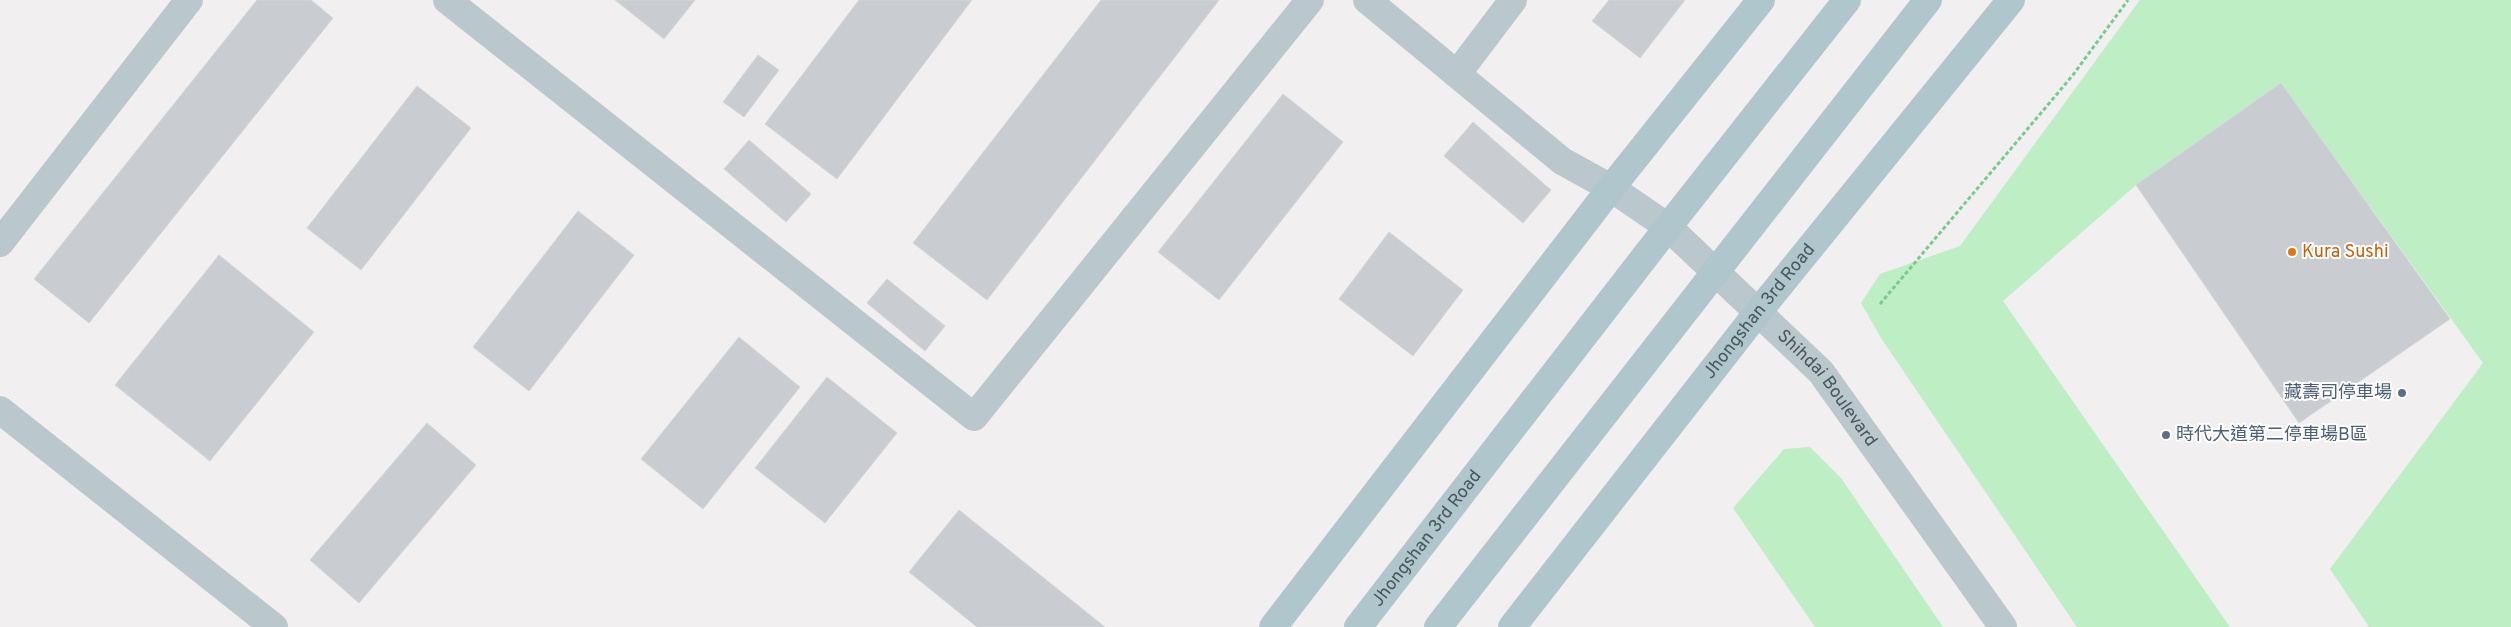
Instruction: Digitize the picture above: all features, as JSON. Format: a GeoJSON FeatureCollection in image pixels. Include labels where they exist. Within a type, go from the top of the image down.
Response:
{"type":"FeatureCollection","features":[{"type":"Feature","properties":{"kind":"main road"},"geometry":{"type":"LineString","coordinates":[[1273,627],[1611,188],[1760,0]]}},
{"type":"Feature","properties":{"kind":"main road","name":"Jhongshan 3rd Road"},"geometry":{"type":"LineString","coordinates":[[1358,627],[1668,227],[1847,0]]}},
{"type":"Feature","properties":{"kind":"main road"},"geometry":{"type":"LineString","coordinates":[[1438,627],[1715,270],[1928,0]]}},
{"type":"Feature","properties":{"kind":"main road","name":"Jhongshan 3rd Road"},"geometry":{"type":"LineString","coordinates":[[1512,627],[1758,312],[2011,0]]}},
{"type":"Feature","properties":{"kind":"street"},"geometry":{"type":"LineString","coordinates":[[0,243],[189,0]]}},
{"type":"Feature","properties":{"kind":"street"},"geometry":{"type":"LineString","coordinates":[[447,0],[974,417],[1310,0]]}},
{"type":"Feature","properties":{"kind":"street","name":"Shihdai Boulevard"},"geometry":{"type":"LineString","coordinates":[[1367,0],[1562,161],[1611,188],[1668,227],[1821,372],[2003,627]]}},
{"type":"Feature","properties":{"kind":"street"},"geometry":{"type":"LineString","coordinates":[[1457,74],[1513,0]]}},
{"type":"Feature","properties":{"kind":"street"},"geometry":{"type":"LineString","coordinates":[[0,410],[274,627]]}},
{"type":"Feature","properties":{"kind":"path"},"geometry":{"type":"LineString","coordinates":[[1880,304],[2073,75],[2128,0]]}},
{"type":"Feature","properties":{"kind":"green space"},"geometry":{"type":"Polygon","coordinates":[[[2140,0],[2511,0],[2511,627],[2369,627],[2330,569],[2483,363],[2281,83],[2136,185],[2003,301],[2230,627],[2077,627],[1881,338],[1861,303],[1880,274],[1960,246],[2140,0]]]}},
{"type":"Feature","properties":{"kind":"green space"},"geometry":{"type":"Polygon","coordinates":[[[1810,447],[1841,478],[1943,627],[1815,627],[1733,508],[1784,449],[1810,447]]]}},
{"type":"Feature","properties":{"kind":"building"},"geometry":{"type":"Polygon","coordinates":[[[257,0],[311,0],[333,18],[89,323],[34,279],[257,0]]]}},
{"type":"Feature","properties":{"kind":"building"},"geometry":{"type":"Polygon","coordinates":[[[615,0],[695,0],[664,39],[615,0]]]}},
{"type":"Feature","properties":{"kind":"building"},"geometry":{"type":"Polygon","coordinates":[[[859,0],[972,0],[837,179],[765,124],[859,0]]]}},
{"type":"Feature","properties":{"kind":"building"},"geometry":{"type":"Polygon","coordinates":[[[1101,0],[1219,0],[987,300],[913,243],[1101,0]]]}},
{"type":"Feature","properties":{"kind":"building"},"geometry":{"type":"Polygon","coordinates":[[[1609,0],[1685,0],[1640,58],[1592,21],[1609,0]]]}},
{"type":"Feature","properties":{"kind":"building"},"geometry":{"type":"Polygon","coordinates":[[[758,55],[779,70],[744,117],[723,102],[758,55]]]}},
{"type":"Feature","properties":{"kind":"building","name":"Kura Sushi"},"geometry":{"type":"Polygon","coordinates":[[[2281,83],[2450,319],[2299,423],[2136,185],[2281,83]]]}},
{"type":"Feature","properties":{"kind":"building"},"geometry":{"type":"Polygon","coordinates":[[[417,86],[471,128],[361,270],[307,228],[417,86]]]}},
{"type":"Feature","properties":{"kind":"building"},"geometry":{"type":"Polygon","coordinates":[[[1283,94],[1343,142],[1219,300],[1158,252],[1283,94]]]}},
{"type":"Feature","properties":{"kind":"building"},"geometry":{"type":"Polygon","coordinates":[[[1473,122],[1551,190],[1523,223],[1444,156],[1473,122]]]}},
{"type":"Feature","properties":{"kind":"building"},"geometry":{"type":"Polygon","coordinates":[[[749,140],[811,194],[786,222],[724,169],[749,140]]]}},
{"type":"Feature","properties":{"kind":"building"},"geometry":{"type":"Polygon","coordinates":[[[578,211],[634,255],[529,391],[473,347],[578,211]]]}},
{"type":"Feature","properties":{"kind":"building"},"geometry":{"type":"Polygon","coordinates":[[[1389,232],[1463,290],[1413,356],[1339,299],[1389,232]]]}},
{"type":"Feature","properties":{"kind":"building"},"geometry":{"type":"Polygon","coordinates":[[[219,255],[314,332],[210,461],[115,385],[219,255]]]}},
{"type":"Feature","properties":{"kind":"building"},"geometry":{"type":"Polygon","coordinates":[[[887,279],[945,326],[925,351],[867,303],[887,279]]]}},
{"type":"Feature","properties":{"kind":"building"},"geometry":{"type":"Polygon","coordinates":[[[739,337],[800,387],[703,509],[641,459],[739,337]]]}},
{"type":"Feature","properties":{"kind":"building"},"geometry":{"type":"Polygon","coordinates":[[[827,377],[897,433],[825,523],[755,468],[827,377]]]}},
{"type":"Feature","properties":{"kind":"building"},"geometry":{"type":"Polygon","coordinates":[[[427,423],[476,465],[359,603],[310,560],[427,423]]]}},
{"type":"Feature","properties":{"kind":"building"},"geometry":{"type":"Polygon","coordinates":[[[959,510],[1105,627],[977,627],[909,572],[959,510]]]}},
{"type":"Feature","properties":{"kind":"place","name":"Kura Sushi"},"geometry":{"type":"Point","coordinates":[2292,252]}},
{"type":"Feature","properties":{"kind":"place","name":"藏壽司停車場"},"geometry":{"type":"Point","coordinates":[2402,393]}},
{"type":"Feature","properties":{"kind":"place","name":"時代大道第二停車場B區"},"geometry":{"type":"Point","coordinates":[2166,435]}}]}
